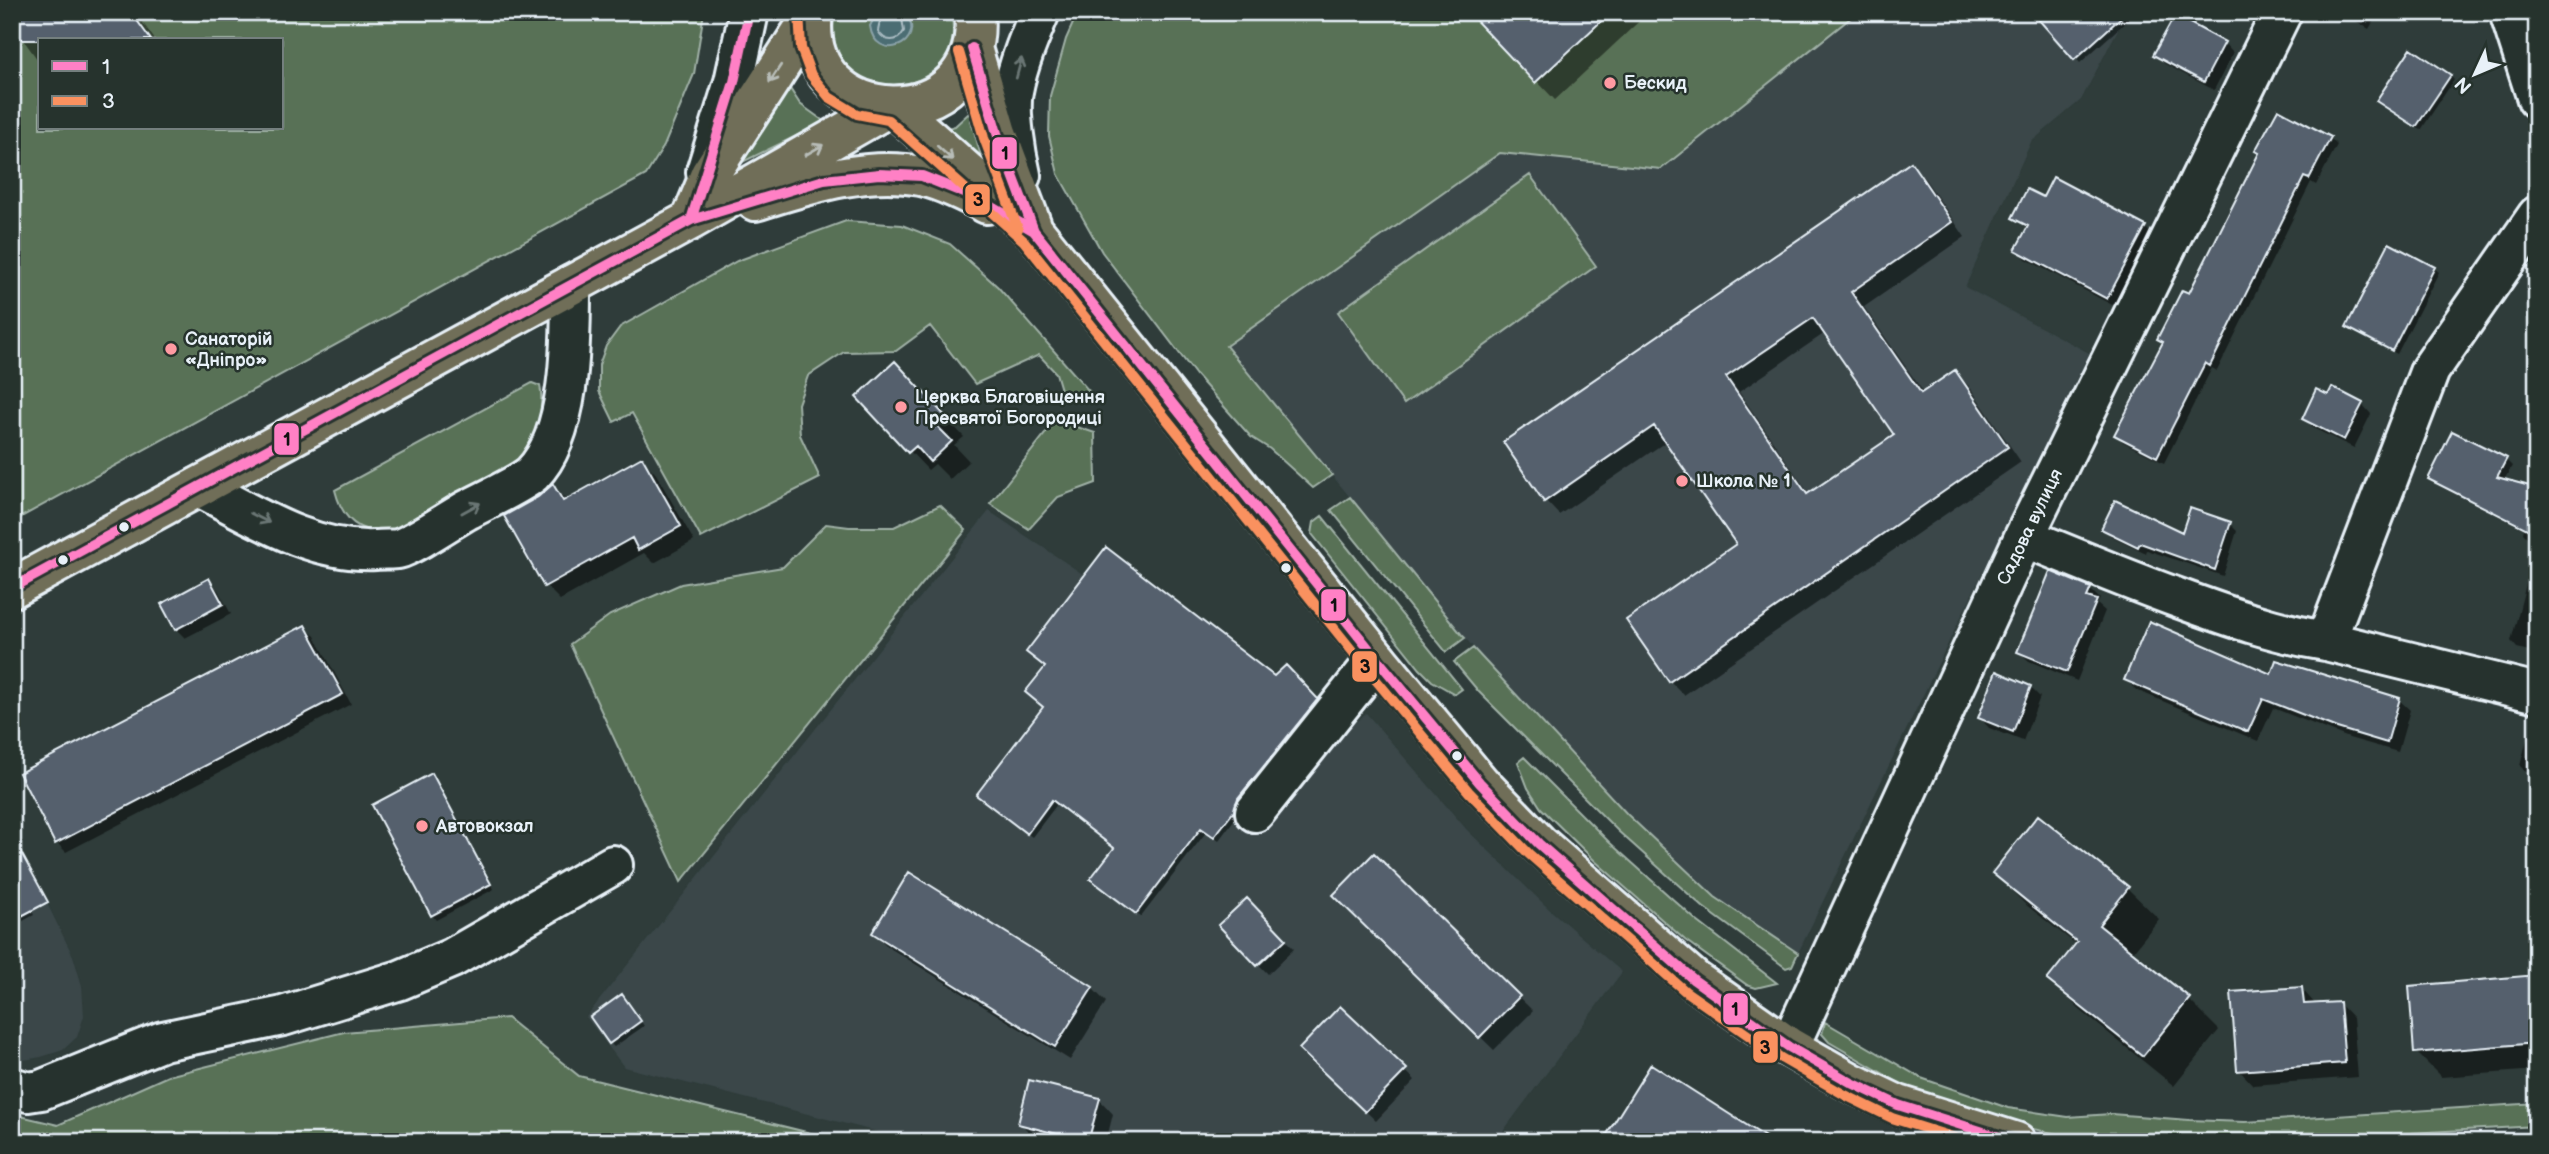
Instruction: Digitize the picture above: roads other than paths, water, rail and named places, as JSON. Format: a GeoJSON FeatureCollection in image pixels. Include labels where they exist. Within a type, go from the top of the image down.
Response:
{"type":"FeatureCollection","features":[{"type":"Feature","properties":{"kind":"main road"},"geometry":{"type":"LineString","coordinates":[[691,220],[710,173],[813,14]]}},
{"type":"Feature","properties":{"kind":"main road"},"geometry":{"type":"LineString","coordinates":[[813,14],[814,43],[823,68],[840,88],[863,101],[892,107],[915,105],[934,96],[951,83],[964,67],[978,25]]}},
{"type":"Feature","properties":{"kind":"main road"},"geometry":{"type":"LineString","coordinates":[[978,25],[997,133],[1034,231]]}},
{"type":"Feature","properties":{"kind":"main road"},"geometry":{"type":"LineString","coordinates":[[12,589],[691,220],[892,107]]}},
{"type":"Feature","properties":{"kind":"main road"},"geometry":{"type":"LineString","coordinates":[[892,107],[1034,231],[1377,659],[1480,783],[1539,844],[1694,980],[1789,1047],[1852,1083],[1898,1105],[2016,1142]]}},
{"type":"Feature","properties":{"kind":"main road"},"geometry":{"type":"LineString","coordinates":[[691,220],[824,180],[879,174],[922,176],[977,198],[1034,231]]}},
{"type":"Feature","properties":{"kind":"street"},"geometry":{"type":"LineString","coordinates":[[691,220],[734,82],[749,12]]}},
{"type":"Feature","properties":{"kind":"street"},"geometry":{"type":"LineString","coordinates":[[1034,231],[1016,154],[1012,94],[1022,57],[1040,12]]}},
{"type":"Feature","properties":{"kind":"street","name":"Садова вулиця"},"geometry":{"type":"LineString","coordinates":[[1789,1047],[2024,537],[2281,12]]}},
{"type":"Feature","properties":{"kind":"street"},"geometry":{"type":"LineString","coordinates":[[2509,12],[2537,99]]}},
{"type":"Feature","properties":{"kind":"street"},"geometry":{"type":"LineString","coordinates":[[2326,642],[2430,370],[2537,216]]}},
{"type":"Feature","properties":{"kind":"street"},"geometry":{"type":"LineString","coordinates":[[199,487],[284,531],[329,547],[398,549],[531,474],[547,452],[556,429],[566,386],[571,285]]}},
{"type":"Feature","properties":{"kind":"street"},"geometry":{"type":"LineString","coordinates":[[2024,537],[2108,572],[2243,622],[2537,693]]}},
{"type":"Feature","properties":{"kind":"street"},"geometry":{"type":"LineString","coordinates":[[1255,812],[1377,659]]}},
{"type":"Feature","properties":{"kind":"street"},"geometry":{"type":"LineString","coordinates":[[12,1087],[28,1092],[41,1090],[163,1041],[283,1016],[400,980],[452,958],[613,865]]}},
{"type":"Feature","properties":{"kind":"water"},"geometry":{"type":"Polygon","coordinates":[[[877,12],[906,13],[911,24],[906,41],[889,47],[874,38],[870,26],[877,12]]]}},
{"type":"Feature","properties":{"kind":"place","name":"Бескид"},"geometry":{"type":"Point","coordinates":[1610,83]}},
{"type":"Feature","properties":{"kind":"place","name":"Санаторій «Дніпро»"},"geometry":{"type":"Point","coordinates":[171,349]}},
{"type":"Feature","properties":{"kind":"place","name":"Церква Благовіщення Пресвятої Богородиці"},"geometry":{"type":"Point","coordinates":[901,407]}},
{"type":"Feature","properties":{"kind":"place","name":"Школа № 1"},"geometry":{"type":"Point","coordinates":[1682,481]}},
{"type":"Feature","properties":{"kind":"place","name":"Автовокзал"},"geometry":{"type":"Point","coordinates":[422,826]}}]}
